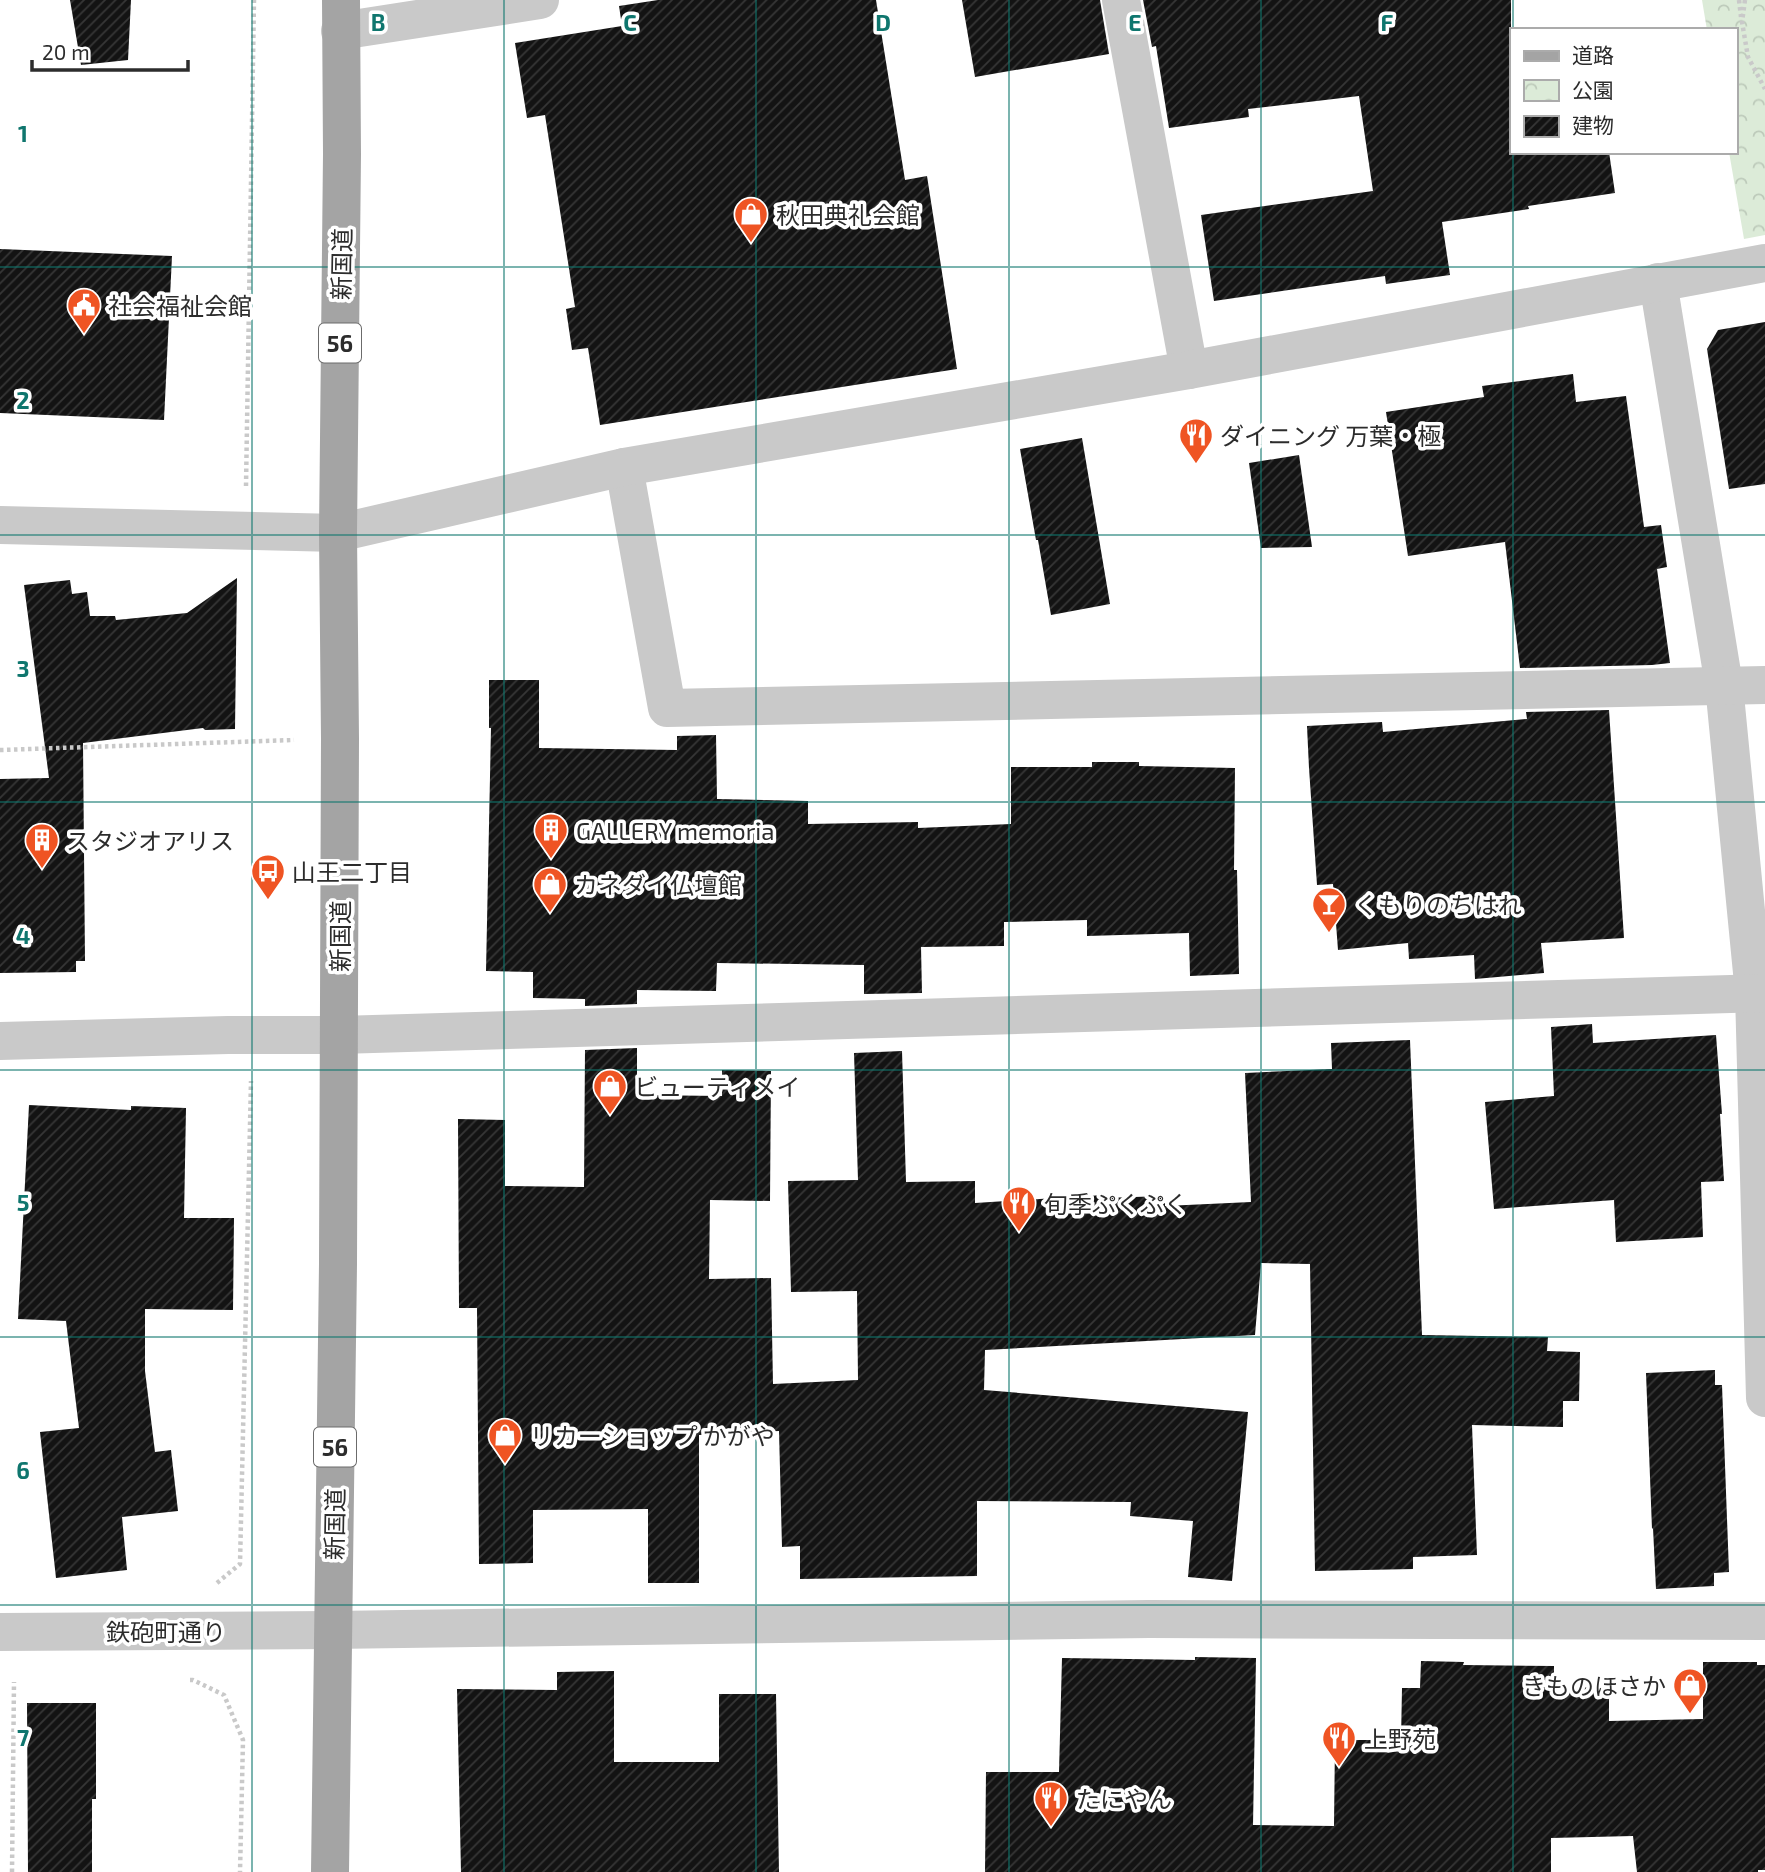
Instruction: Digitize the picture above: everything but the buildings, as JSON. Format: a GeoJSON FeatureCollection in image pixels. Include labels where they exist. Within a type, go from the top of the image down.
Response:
{"type":"FeatureCollection","features":[{"type":"Feature","properties":{"kind":"main road","name":"新国道"},"geometry":{"type":"LineString","coordinates":[[330,1872],[338,1264],[338,533],[342,154],[340,15]]}},
{"type":"Feature","properties":{"kind":"street"},"geometry":{"type":"LineString","coordinates":[[340,15],[540,0]]}},
{"type":"Feature","properties":{"kind":"street"},"geometry":{"type":"LineString","coordinates":[[1121,0],[1189,370]]}},
{"type":"Feature","properties":{"kind":"street"},"geometry":{"type":"LineString","coordinates":[[0,525],[338,533],[624,467],[1189,370],[1765,263]]}},
{"type":"Feature","properties":{"kind":"street"},"geometry":{"type":"LineString","coordinates":[[1658,282],[1724,685],[1759,993],[1765,1398]]}},
{"type":"Feature","properties":{"kind":"street"},"geometry":{"type":"LineString","coordinates":[[624,467],[667,708],[1765,685]]}},
{"type":"Feature","properties":{"kind":"street"},"geometry":{"type":"LineString","coordinates":[[0,1041],[339,1035],[1759,993]]}},
{"type":"Feature","properties":{"kind":"street","name":"鉄砲町通り"},"geometry":{"type":"LineString","coordinates":[[0,1632],[1149,1619],[1765,1621]]}},
{"type":"Feature","properties":{"kind":"path"},"geometry":{"type":"LineString","coordinates":[[245,530],[254,0]]}},
{"type":"Feature","properties":{"kind":"path"},"geometry":{"type":"LineString","coordinates":[[1739,0],[1748,57],[1765,89]]}},
{"type":"Feature","properties":{"kind":"path"},"geometry":{"type":"LineString","coordinates":[[1742,22],[1745,0]]}},
{"type":"Feature","properties":{"kind":"path"},"geometry":{"type":"LineString","coordinates":[[0,750],[340,739]]}},
{"type":"Feature","properties":{"kind":"path"},"geometry":{"type":"LineString","coordinates":[[211,1587],[240,1564],[252,1035]]}},
{"type":"Feature","properties":{"kind":"path"},"geometry":{"type":"LineString","coordinates":[[180,1681],[193,1681],[224,1695],[243,1740],[240,1872]]}},
{"type":"Feature","properties":{"kind":"path"},"geometry":{"type":"LineString","coordinates":[[12,1872],[13,1682],[27,1682]]}},
{"type":"Feature","properties":{"kind":"green space"},"geometry":{"type":"Polygon","coordinates":[[[1702,0],[1765,0],[1765,235],[1744,239],[1729,154],[1737,154],[1737,28],[1707,28],[1702,0]]]}},
{"type":"Feature","properties":{"kind":"place","name":"秋田典礼会館"},"geometry":{"type":"Point","coordinates":[751,244]}},
{"type":"Feature","properties":{"kind":"place","name":"社会福祉会館"},"geometry":{"type":"Point","coordinates":[84,335]}},
{"type":"Feature","properties":{"kind":"place","name":"ダイニング 万葉・極"},"geometry":{"type":"Point","coordinates":[1196,465]}},
{"type":"Feature","properties":{"kind":"place","name":"GALLERY memoria"},"geometry":{"type":"Point","coordinates":[551,860]}},
{"type":"Feature","properties":{"kind":"place","name":"スタジオアリス"},"geometry":{"type":"Point","coordinates":[42,870]}},
{"type":"Feature","properties":{"kind":"place","name":"山王二丁目"},"geometry":{"type":"Point","coordinates":[268,901]}},
{"type":"Feature","properties":{"kind":"place","name":"カネダイ仏壇館"},"geometry":{"type":"Point","coordinates":[550,914]}},
{"type":"Feature","properties":{"kind":"place","name":"くもりのちはれ"},"geometry":{"type":"Point","coordinates":[1329,934]}},
{"type":"Feature","properties":{"kind":"place","name":"ビューティメイ"},"geometry":{"type":"Point","coordinates":[610,1116]}},
{"type":"Feature","properties":{"kind":"place","name":"旬季ぷくぷく"},"geometry":{"type":"Point","coordinates":[1019,1233]}},
{"type":"Feature","properties":{"kind":"place","name":"リカーショップ かがや"},"geometry":{"type":"Point","coordinates":[505,1465]}},
{"type":"Feature","properties":{"kind":"place","name":"きものほさか"},"geometry":{"type":"Point","coordinates":[1690,1715]}},
{"type":"Feature","properties":{"kind":"place","name":"上野苑"},"geometry":{"type":"Point","coordinates":[1339,1768]}},
{"type":"Feature","properties":{"kind":"place","name":"たにやん"},"geometry":{"type":"Point","coordinates":[1051,1828]}}]}
